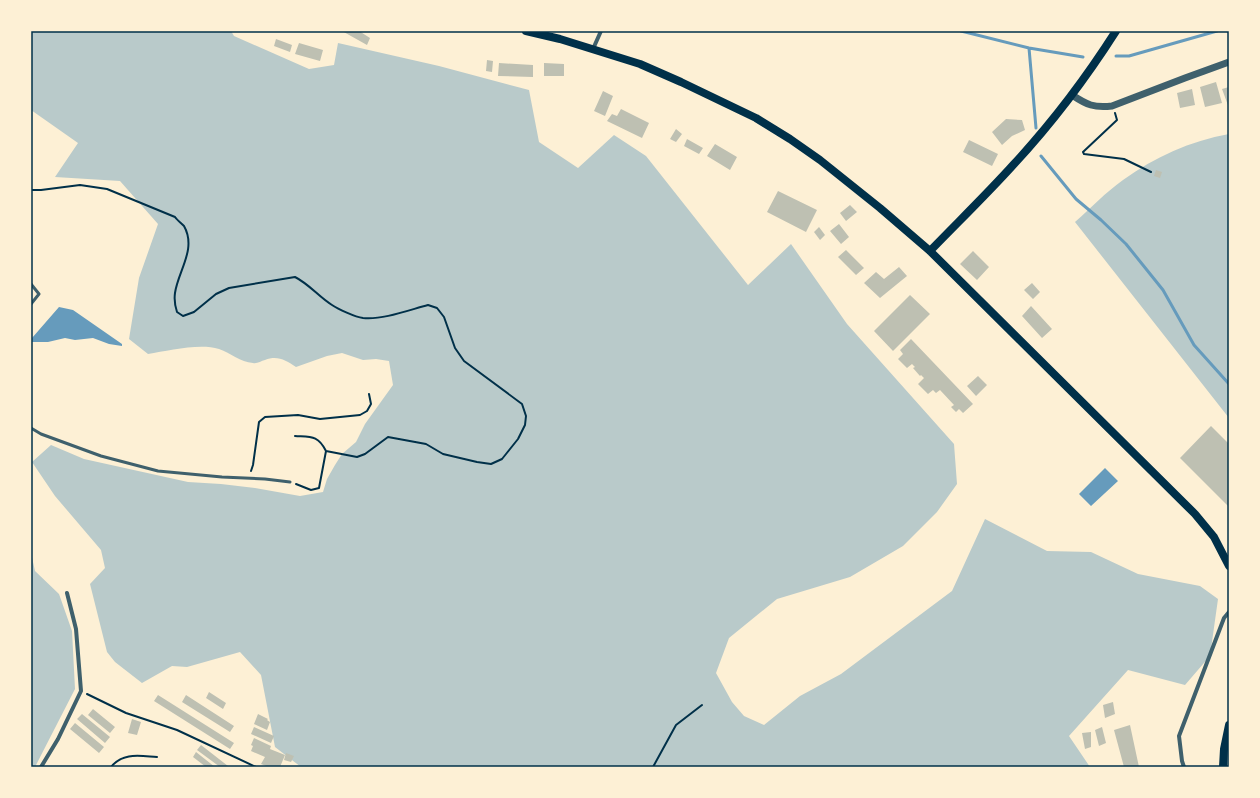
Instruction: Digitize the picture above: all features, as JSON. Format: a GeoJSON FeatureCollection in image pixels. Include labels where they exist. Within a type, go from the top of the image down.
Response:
{"type":"FeatureCollection","features":[{"type":"Feature","properties":{"kind":"main road"},"geometry":{"type":"LineString","coordinates":[[526,31],[593,49],[640,64],[712,96],[762,122],[820,160],[880,208],[930,251],[1195,514],[1214,537],[1229,566]]}},
{"type":"Feature","properties":{"kind":"main road"},"geometry":{"type":"LineString","coordinates":[[930,251],[1014,164],[1072,95],[1116,31]]}},
{"type":"Feature","properties":{"kind":"main road"},"geometry":{"type":"LineString","coordinates":[[1223,767],[1227,749],[1229,726]]}},
{"type":"Feature","properties":{"kind":"street"},"geometry":{"type":"LineString","coordinates":[[593,49],[601,31]]}},
{"type":"Feature","properties":{"kind":"street"},"geometry":{"type":"LineString","coordinates":[[1072,95],[1088,105],[1102,108],[1112,106],[1229,62]]}},
{"type":"Feature","properties":{"kind":"street"},"geometry":{"type":"LineString","coordinates":[[41,767],[58,739],[81,691],[76,629],[67,593]]}},
{"type":"Feature","properties":{"kind":"street"},"geometry":{"type":"LineString","coordinates":[[1184,767],[1179,736],[1224,618],[1229,612]]}},
{"type":"Feature","properties":{"kind":"lane"},"geometry":{"type":"LineString","coordinates":[[31,284],[39,294],[31,304]]}},
{"type":"Feature","properties":{"kind":"lane"},"geometry":{"type":"LineString","coordinates":[[31,428],[41,434],[101,456],[158,471],[290,482]]}},
{"type":"Feature","properties":{"kind":"path"},"geometry":{"type":"LineString","coordinates":[[1112,106],[1117,120],[1083,152],[1084,154],[1124,159],[1151,172]]}},
{"type":"Feature","properties":{"kind":"path"},"geometry":{"type":"LineString","coordinates":[[31,190],[80,185],[107,189],[175,217],[183,226],[189,246],[175,291],[174,302],[177,312],[183,316],[194,312],[216,294],[229,288],[295,277],[304,281],[319,296],[333,306],[361,318],[374,318],[428,305],[437,308],[444,316],[455,348],[464,361],[522,404],[526,416],[525,425],[518,439],[502,459],[491,464],[443,454],[426,444],[388,437],[365,454],[357,457],[326,451]]}},
{"type":"Feature","properties":{"kind":"path"},"geometry":{"type":"LineString","coordinates":[[249,478],[253,465],[259,422],[265,417],[298,415],[320,419],[360,416],[367,411],[371,404],[369,394]]}},
{"type":"Feature","properties":{"kind":"path"},"geometry":{"type":"LineString","coordinates":[[290,482],[311,490],[319,488],[326,451],[322,443],[313,437],[295,436]]}},
{"type":"Feature","properties":{"kind":"path"},"geometry":{"type":"LineString","coordinates":[[81,691],[126,713],[177,730],[256,767]]}},
{"type":"Feature","properties":{"kind":"path"},"geometry":{"type":"LineString","coordinates":[[653,767],[676,725],[702,705]]}},
{"type":"Feature","properties":{"kind":"path"},"geometry":{"type":"LineString","coordinates":[[111,767],[114,763],[124,757],[133,755],[157,757]]}},
{"type":"Feature","properties":{"kind":"shaded area"},"geometry":{"type":"Polygon","coordinates":[[[31,31],[231,31],[234,36],[309,69],[334,65],[338,43],[439,66],[529,90],[539,142],[578,168],[614,135],[646,156],[748,285],[791,244],[847,324],[954,444],[957,484],[937,512],[903,546],[850,577],[777,599],[729,638],[716,673],[732,702],[744,716],[764,725],[800,696],[841,674],[952,591],[985,519],[1047,551],[1091,552],[1138,574],[1200,586],[1218,599],[1210,656],[1185,685],[1128,670],[1069,736],[1090,767],[301,767],[275,747],[261,675],[240,652],[187,667],[172,666],[142,683],[115,662],[107,652],[90,584],[105,568],[101,550],[55,496],[32,462],[51,445],[84,459],[188,482],[255,488],[300,496],[323,492],[327,479],[342,454],[356,442],[365,424],[393,385],[389,361],[376,359],[363,360],[342,353],[327,356],[296,367],[285,360],[277,358],[256,363],[248,362],[211,347],[184,348],[148,354],[129,339],[139,278],[158,224],[120,181],[55,177],[78,143],[31,110],[31,31]]]}},
{"type":"Feature","properties":{"kind":"shaded area"},"geometry":{"type":"Polygon","coordinates":[[[1229,134],[1229,418],[1075,222],[1117,185],[1160,157],[1200,141],[1229,134]]]}},
{"type":"Feature","properties":{"kind":"shaded area"},"geometry":{"type":"Polygon","coordinates":[[[31,553],[35,571],[59,594],[72,631],[75,689],[35,767],[31,767],[31,553]]]}},
{"type":"Feature","properties":{"kind":"water"},"geometry":{"type":"Polygon","coordinates":[[[59,307],[73,310],[122,344],[122,346],[109,344],[93,338],[75,340],[65,338],[48,342],[32,342],[32,338],[59,307]]]}},
{"type":"Feature","properties":{"kind":"water"},"geometry":{"type":"Polygon","coordinates":[[[1105,468],[1118,481],[1091,506],[1079,494],[1105,468]]]}},
{"type":"Feature","properties":{"kind":"building"},"geometry":{"type":"Polygon","coordinates":[[[342,31],[359,31],[370,38],[367,45],[342,31]]]}},
{"type":"Feature","properties":{"kind":"building"},"geometry":{"type":"Polygon","coordinates":[[[276,39],[292,45],[290,52],[274,46],[276,39]]]}},
{"type":"Feature","properties":{"kind":"building"},"geometry":{"type":"Polygon","coordinates":[[[299,43],[323,50],[320,61],[295,54],[299,43]]]}},
{"type":"Feature","properties":{"kind":"building"},"geometry":{"type":"Polygon","coordinates":[[[487,60],[493,61],[492,72],[486,71],[487,60]]]}},
{"type":"Feature","properties":{"kind":"building"},"geometry":{"type":"Polygon","coordinates":[[[499,63],[533,65],[533,77],[498,76],[499,63]]]}},
{"type":"Feature","properties":{"kind":"building"},"geometry":{"type":"Polygon","coordinates":[[[544,63],[564,64],[564,76],[544,76],[544,63]]]}},
{"type":"Feature","properties":{"kind":"building"},"geometry":{"type":"Polygon","coordinates":[[[1216,82],[1222,103],[1205,107],[1200,87],[1216,82]]]}},
{"type":"Feature","properties":{"kind":"building"},"geometry":{"type":"Polygon","coordinates":[[[1229,87],[1229,108],[1222,89],[1229,87]]]}},
{"type":"Feature","properties":{"kind":"building"},"geometry":{"type":"Polygon","coordinates":[[[1192,89],[1195,105],[1180,108],[1177,93],[1192,89]]]}},
{"type":"Feature","properties":{"kind":"building"},"geometry":{"type":"Polygon","coordinates":[[[603,91],[613,96],[605,116],[594,111],[603,91]]]}},
{"type":"Feature","properties":{"kind":"building"},"geometry":{"type":"Polygon","coordinates":[[[621,109],[649,123],[642,138],[607,121],[612,114],[617,116],[621,109]]]}},
{"type":"Feature","properties":{"kind":"building"},"geometry":{"type":"Polygon","coordinates":[[[1006,119],[1022,120],[1025,130],[1012,136],[1002,145],[992,132],[1006,119]]]}},
{"type":"Feature","properties":{"kind":"building"},"geometry":{"type":"Polygon","coordinates":[[[676,129],[682,134],[676,142],[670,139],[676,129]]]}},
{"type":"Feature","properties":{"kind":"building"},"geometry":{"type":"Polygon","coordinates":[[[687,139],[703,148],[699,154],[684,146],[687,139]]]}},
{"type":"Feature","properties":{"kind":"building"},"geometry":{"type":"Polygon","coordinates":[[[969,140],[998,154],[992,166],[963,152],[969,140]]]}},
{"type":"Feature","properties":{"kind":"building"},"geometry":{"type":"Polygon","coordinates":[[[715,144],[737,157],[730,170],[707,156],[715,144]]]}},
{"type":"Feature","properties":{"kind":"building"},"geometry":{"type":"Polygon","coordinates":[[[1156,170],[1162,172],[1160,178],[1154,176],[1156,170]]]}},
{"type":"Feature","properties":{"kind":"building"},"geometry":{"type":"Polygon","coordinates":[[[778,191],[817,210],[806,232],[767,212],[778,191]]]}},
{"type":"Feature","properties":{"kind":"building"},"geometry":{"type":"Polygon","coordinates":[[[850,205],[857,212],[846,221],[840,213],[850,205]]]}},
{"type":"Feature","properties":{"kind":"building"},"geometry":{"type":"Polygon","coordinates":[[[839,224],[849,237],[841,244],[830,231],[839,224]]]}},
{"type":"Feature","properties":{"kind":"building"},"geometry":{"type":"Polygon","coordinates":[[[819,227],[825,235],[820,240],[814,232],[819,227]]]}},
{"type":"Feature","properties":{"kind":"building"},"geometry":{"type":"Polygon","coordinates":[[[846,250],[864,268],[856,275],[838,257],[846,250]]]}},
{"type":"Feature","properties":{"kind":"building"},"geometry":{"type":"Polygon","coordinates":[[[973,251],[989,267],[977,280],[960,264],[973,251]]]}},
{"type":"Feature","properties":{"kind":"building"},"geometry":{"type":"Polygon","coordinates":[[[899,267],[907,276],[880,298],[864,283],[876,272],[884,279],[899,267]]]}},
{"type":"Feature","properties":{"kind":"building"},"geometry":{"type":"Polygon","coordinates":[[[1032,283],[1040,292],[1033,299],[1024,290],[1032,283]]]}},
{"type":"Feature","properties":{"kind":"building"},"geometry":{"type":"Polygon","coordinates":[[[910,295],[930,314],[893,351],[874,331],[910,295]]]}},
{"type":"Feature","properties":{"kind":"building"},"geometry":{"type":"Polygon","coordinates":[[[1031,306],[1052,329],[1042,338],[1022,316],[1031,306]]]}},
{"type":"Feature","properties":{"kind":"building"},"geometry":{"type":"Polygon","coordinates":[[[911,339],[973,404],[963,413],[959,409],[956,412],[951,407],[954,405],[940,390],[936,393],[933,390],[928,394],[918,384],[924,378],[921,375],[920,376],[913,368],[915,367],[912,364],[907,368],[898,359],[903,354],[900,350],[911,339]]]}},
{"type":"Feature","properties":{"kind":"building"},"geometry":{"type":"Polygon","coordinates":[[[978,376],[987,385],[976,396],[967,386],[978,376]]]}},
{"type":"Feature","properties":{"kind":"building"},"geometry":{"type":"Polygon","coordinates":[[[1211,426],[1229,444],[1229,507],[1180,458],[1211,426]]]}},
{"type":"Feature","properties":{"kind":"building"},"geometry":{"type":"Polygon","coordinates":[[[209,692],[226,703],[223,709],[206,698],[209,692]]]}},
{"type":"Feature","properties":{"kind":"building"},"geometry":{"type":"Polygon","coordinates":[[[158,695],[234,743],[230,749],[154,701],[158,695]]]}},
{"type":"Feature","properties":{"kind":"building"},"geometry":{"type":"Polygon","coordinates":[[[186,695],[234,726],[230,732],[182,702],[186,695]]]}},
{"type":"Feature","properties":{"kind":"building"},"geometry":{"type":"Polygon","coordinates":[[[1113,702],[1115,714],[1105,718],[1103,705],[1113,702]]]}},
{"type":"Feature","properties":{"kind":"building"},"geometry":{"type":"Polygon","coordinates":[[[93,709],[115,727],[110,733],[88,715],[93,709]]]}},
{"type":"Feature","properties":{"kind":"building"},"geometry":{"type":"Polygon","coordinates":[[[82,714],[110,737],[105,743],[77,719],[82,714]]]}},
{"type":"Feature","properties":{"kind":"building"},"geometry":{"type":"Polygon","coordinates":[[[258,714],[268,719],[267,720],[270,722],[267,730],[254,724],[258,714]]]}},
{"type":"Feature","properties":{"kind":"building"},"geometry":{"type":"Polygon","coordinates":[[[132,719],[141,722],[137,735],[128,733],[132,719]]]}},
{"type":"Feature","properties":{"kind":"building"},"geometry":{"type":"Polygon","coordinates":[[[75,723],[104,747],[99,753],[70,729],[75,723]]]}},
{"type":"Feature","properties":{"kind":"building"},"geometry":{"type":"Polygon","coordinates":[[[1130,725],[1139,767],[1124,767],[1114,730],[1130,725]]]}},
{"type":"Feature","properties":{"kind":"building"},"geometry":{"type":"Polygon","coordinates":[[[254,727],[274,736],[271,743],[251,734],[254,727]]]}},
{"type":"Feature","properties":{"kind":"building"},"geometry":{"type":"Polygon","coordinates":[[[1102,727],[1106,743],[1099,746],[1095,730],[1102,727]]]}},
{"type":"Feature","properties":{"kind":"building"},"geometry":{"type":"Polygon","coordinates":[[[1091,732],[1091,747],[1085,749],[1082,733],[1091,732]]]}},
{"type":"Feature","properties":{"kind":"building"},"geometry":{"type":"Polygon","coordinates":[[[254,738],[271,746],[270,749],[285,755],[280,767],[269,767],[261,764],[265,757],[251,751],[253,746],[251,745],[254,738]]]}},
{"type":"Feature","properties":{"kind":"building"},"geometry":{"type":"Polygon","coordinates":[[[201,745],[228,766],[220,767],[197,750],[201,745]]]}},
{"type":"Feature","properties":{"kind":"building"},"geometry":{"type":"Polygon","coordinates":[[[196,752],[215,767],[206,767],[193,757],[196,752]]]}},
{"type":"Feature","properties":{"kind":"building"},"geometry":{"type":"Polygon","coordinates":[[[286,753],[294,756],[291,762],[284,760],[286,753]]]}},
{"type":"Feature","properties":{"kind":"waterway"},"geometry":{"type":"LineString","coordinates":[[961,31],[1029,48],[1083,57]]}},
{"type":"Feature","properties":{"kind":"waterway"},"geometry":{"type":"LineString","coordinates":[[1116,56],[1129,56],[1217,31]]}},
{"type":"Feature","properties":{"kind":"waterway"},"geometry":{"type":"LineString","coordinates":[[1029,48],[1036,128]]}},
{"type":"Feature","properties":{"kind":"waterway"},"geometry":{"type":"LineString","coordinates":[[1041,156],[1076,199],[1126,244],[1163,290],[1194,345],[1229,384]]}}]}
